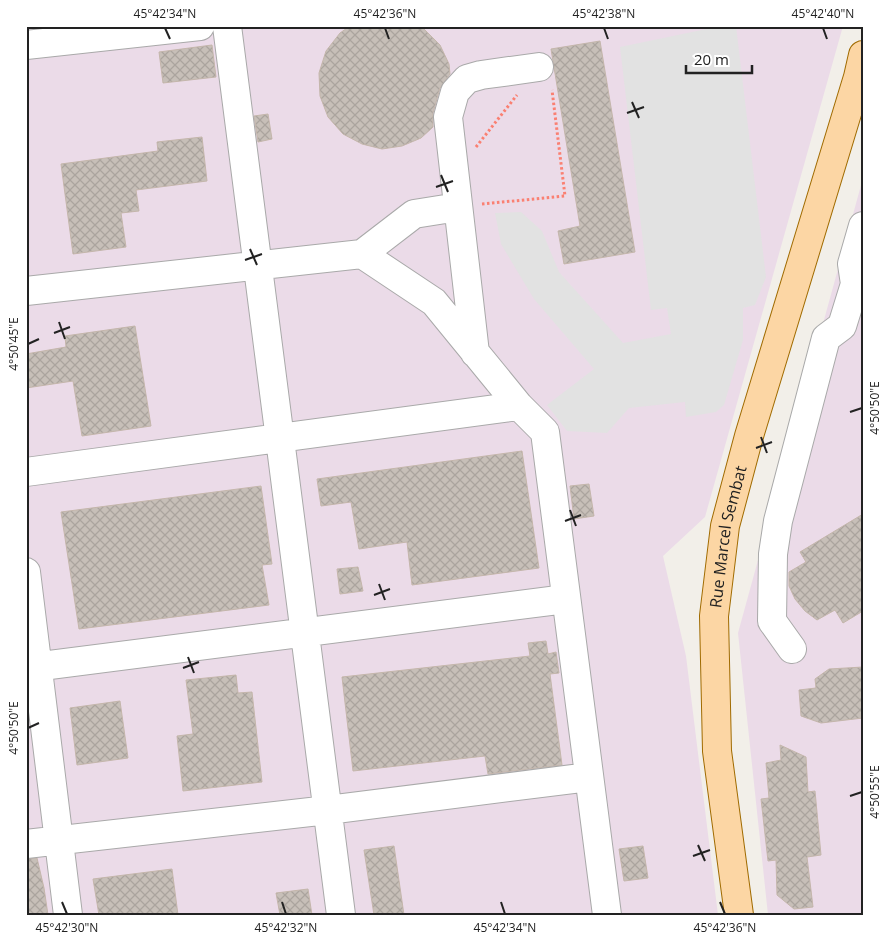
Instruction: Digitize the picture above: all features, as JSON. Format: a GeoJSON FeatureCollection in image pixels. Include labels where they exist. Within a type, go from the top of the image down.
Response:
{"type":"FeatureCollection","features":[{"type":"Feature","properties":{"kind":"main road","name":"Rue Marcel Sembat"},"geometry":{"type":"LineString","coordinates":[[738,915],[717,751],[714,616],[725,526],[749,436],[855,87],[863,55]]}},
{"type":"Feature","properties":{"kind":"lane"},"geometry":{"type":"LineString","coordinates":[[26,45],[200,26]]}},
{"type":"Feature","properties":{"kind":"lane"},"geometry":{"type":"LineString","coordinates":[[227,26],[340,915]]}},
{"type":"Feature","properties":{"kind":"lane"},"geometry":{"type":"LineString","coordinates":[[475,353],[448,117],[455,92],[467,79],[480,75],[539,67]]}},
{"type":"Feature","properties":{"kind":"lane"},"geometry":{"type":"LineString","coordinates":[[26,291],[362,254],[414,214],[458,207]]}},
{"type":"Feature","properties":{"kind":"lane"},"geometry":{"type":"LineString","coordinates":[[792,648],[772,621],[773,554],[778,521],[826,338],[842,326],[855,284],[852,264],[863,226]]}},
{"type":"Feature","properties":{"kind":"lane"},"geometry":{"type":"LineString","coordinates":[[362,254],[434,302],[519,406],[545,432],[606,915]]}},
{"type":"Feature","properties":{"kind":"lane"},"geometry":{"type":"LineString","coordinates":[[26,472],[519,406]]}},
{"type":"Feature","properties":{"kind":"lane"},"geometry":{"type":"LineString","coordinates":[[26,572],[32,667],[68,915]]}},
{"type":"Feature","properties":{"kind":"lane"},"geometry":{"type":"LineString","coordinates":[[32,667],[566,598]]}},
{"type":"Feature","properties":{"kind":"lane"},"geometry":{"type":"LineString","coordinates":[[26,844],[328,810],[589,777]]}},
{"type":"Feature","properties":{"kind":"path"},"geometry":{"type":"LineString","coordinates":[[454,175],[539,67]]}},
{"type":"Feature","properties":{"kind":"path"},"geometry":{"type":"LineString","coordinates":[[458,207],[565,196],[552,90]]}},
{"type":"Feature","properties":{"kind":"shaded area"},"geometry":{"type":"Polygon","coordinates":[[[26,26],[843,26],[705,517],[663,556],[686,656],[718,915],[26,915],[26,26]]]}},
{"type":"Feature","properties":{"kind":"shaded area"},"geometry":{"type":"Polygon","coordinates":[[[721,26],[736,26],[766,277],[755,305],[743,308],[743,340],[724,405],[716,412],[686,417],[685,402],[629,408],[607,433],[567,431],[547,405],[594,369],[534,299],[501,244],[495,213],[521,212],[542,231],[559,272],[623,343],[671,334],[667,308],[651,310],[620,47],[721,26]]]}},
{"type":"Feature","properties":{"kind":"shaded area"},"geometry":{"type":"Polygon","coordinates":[[[863,178],[863,915],[768,915],[738,633],[863,178]]]}},
{"type":"Feature","properties":{"kind":"building"},"geometry":{"type":"Polygon","coordinates":[[[350,26],[420,26],[440,45],[449,64],[450,74],[440,88],[433,113],[433,127],[421,138],[402,146],[382,149],[362,144],[343,134],[328,117],[320,96],[319,73],[326,51],[340,33],[350,26]]]}},
{"type":"Feature","properties":{"kind":"building"},"geometry":{"type":"Polygon","coordinates":[[[600,41],[635,252],[564,264],[558,231],[580,226],[551,49],[600,41]]]}},
{"type":"Feature","properties":{"kind":"building"},"geometry":{"type":"Polygon","coordinates":[[[212,45],[216,77],[163,83],[159,52],[212,45]]]}},
{"type":"Feature","properties":{"kind":"building"},"geometry":{"type":"Polygon","coordinates":[[[268,114],[272,139],[258,142],[254,116],[268,114]]]}},
{"type":"Feature","properties":{"kind":"building"},"geometry":{"type":"Polygon","coordinates":[[[202,137],[207,181],[136,190],[139,211],[121,213],[126,247],[73,254],[61,164],[158,151],[157,142],[202,137]]]}},
{"type":"Feature","properties":{"kind":"building"},"geometry":{"type":"Polygon","coordinates":[[[135,326],[151,426],[82,436],[73,381],[26,388],[26,354],[66,347],[65,336],[135,326]]]}},
{"type":"Feature","properties":{"kind":"building"},"geometry":{"type":"Polygon","coordinates":[[[522,451],[539,568],[412,585],[407,542],[359,549],[351,502],[321,506],[317,479],[522,451]]]}},
{"type":"Feature","properties":{"kind":"building"},"geometry":{"type":"Polygon","coordinates":[[[589,484],[594,516],[574,519],[570,486],[589,484]]]}},
{"type":"Feature","properties":{"kind":"building"},"geometry":{"type":"Polygon","coordinates":[[[261,486],[272,564],[262,565],[269,605],[79,629],[61,512],[261,486]]]}},
{"type":"Feature","properties":{"kind":"building"},"geometry":{"type":"Polygon","coordinates":[[[863,514],[863,611],[843,623],[835,610],[817,620],[805,611],[795,599],[789,586],[789,572],[806,562],[800,552],[863,514]]]}},
{"type":"Feature","properties":{"kind":"building"},"geometry":{"type":"Polygon","coordinates":[[[358,567],[363,591],[340,594],[337,569],[358,567]]]}},
{"type":"Feature","properties":{"kind":"building"},"geometry":{"type":"Polygon","coordinates":[[[546,641],[548,654],[556,652],[559,673],[550,674],[562,765],[488,774],[485,756],[353,771],[342,677],[530,656],[528,643],[546,641]]]}},
{"type":"Feature","properties":{"kind":"building"},"geometry":{"type":"Polygon","coordinates":[[[863,667],[863,718],[821,723],[801,716],[799,690],[816,688],[815,679],[829,669],[863,667]]]}},
{"type":"Feature","properties":{"kind":"building"},"geometry":{"type":"Polygon","coordinates":[[[236,675],[238,693],[252,692],[262,782],[183,791],[177,736],[193,734],[186,680],[236,675]]]}},
{"type":"Feature","properties":{"kind":"building"},"geometry":{"type":"Polygon","coordinates":[[[120,701],[128,758],[77,765],[70,708],[120,701]]]}},
{"type":"Feature","properties":{"kind":"building"},"geometry":{"type":"Polygon","coordinates":[[[780,745],[806,757],[808,792],[815,791],[821,855],[807,857],[813,907],[794,909],[777,895],[776,860],[768,861],[761,799],[769,798],[766,763],[781,760],[780,745]]]}},
{"type":"Feature","properties":{"kind":"building"},"geometry":{"type":"Polygon","coordinates":[[[394,846],[404,915],[374,915],[364,850],[394,846]]]}},
{"type":"Feature","properties":{"kind":"building"},"geometry":{"type":"Polygon","coordinates":[[[643,846],[648,878],[624,881],[619,849],[643,846]]]}},
{"type":"Feature","properties":{"kind":"building"},"geometry":{"type":"Polygon","coordinates":[[[37,858],[48,915],[26,915],[26,859],[37,858]]]}},
{"type":"Feature","properties":{"kind":"building"},"geometry":{"type":"Polygon","coordinates":[[[172,869],[178,915],[99,915],[93,879],[172,869]]]}},
{"type":"Feature","properties":{"kind":"building"},"geometry":{"type":"Polygon","coordinates":[[[308,889],[312,915],[280,915],[276,893],[308,889]]]}}]}
